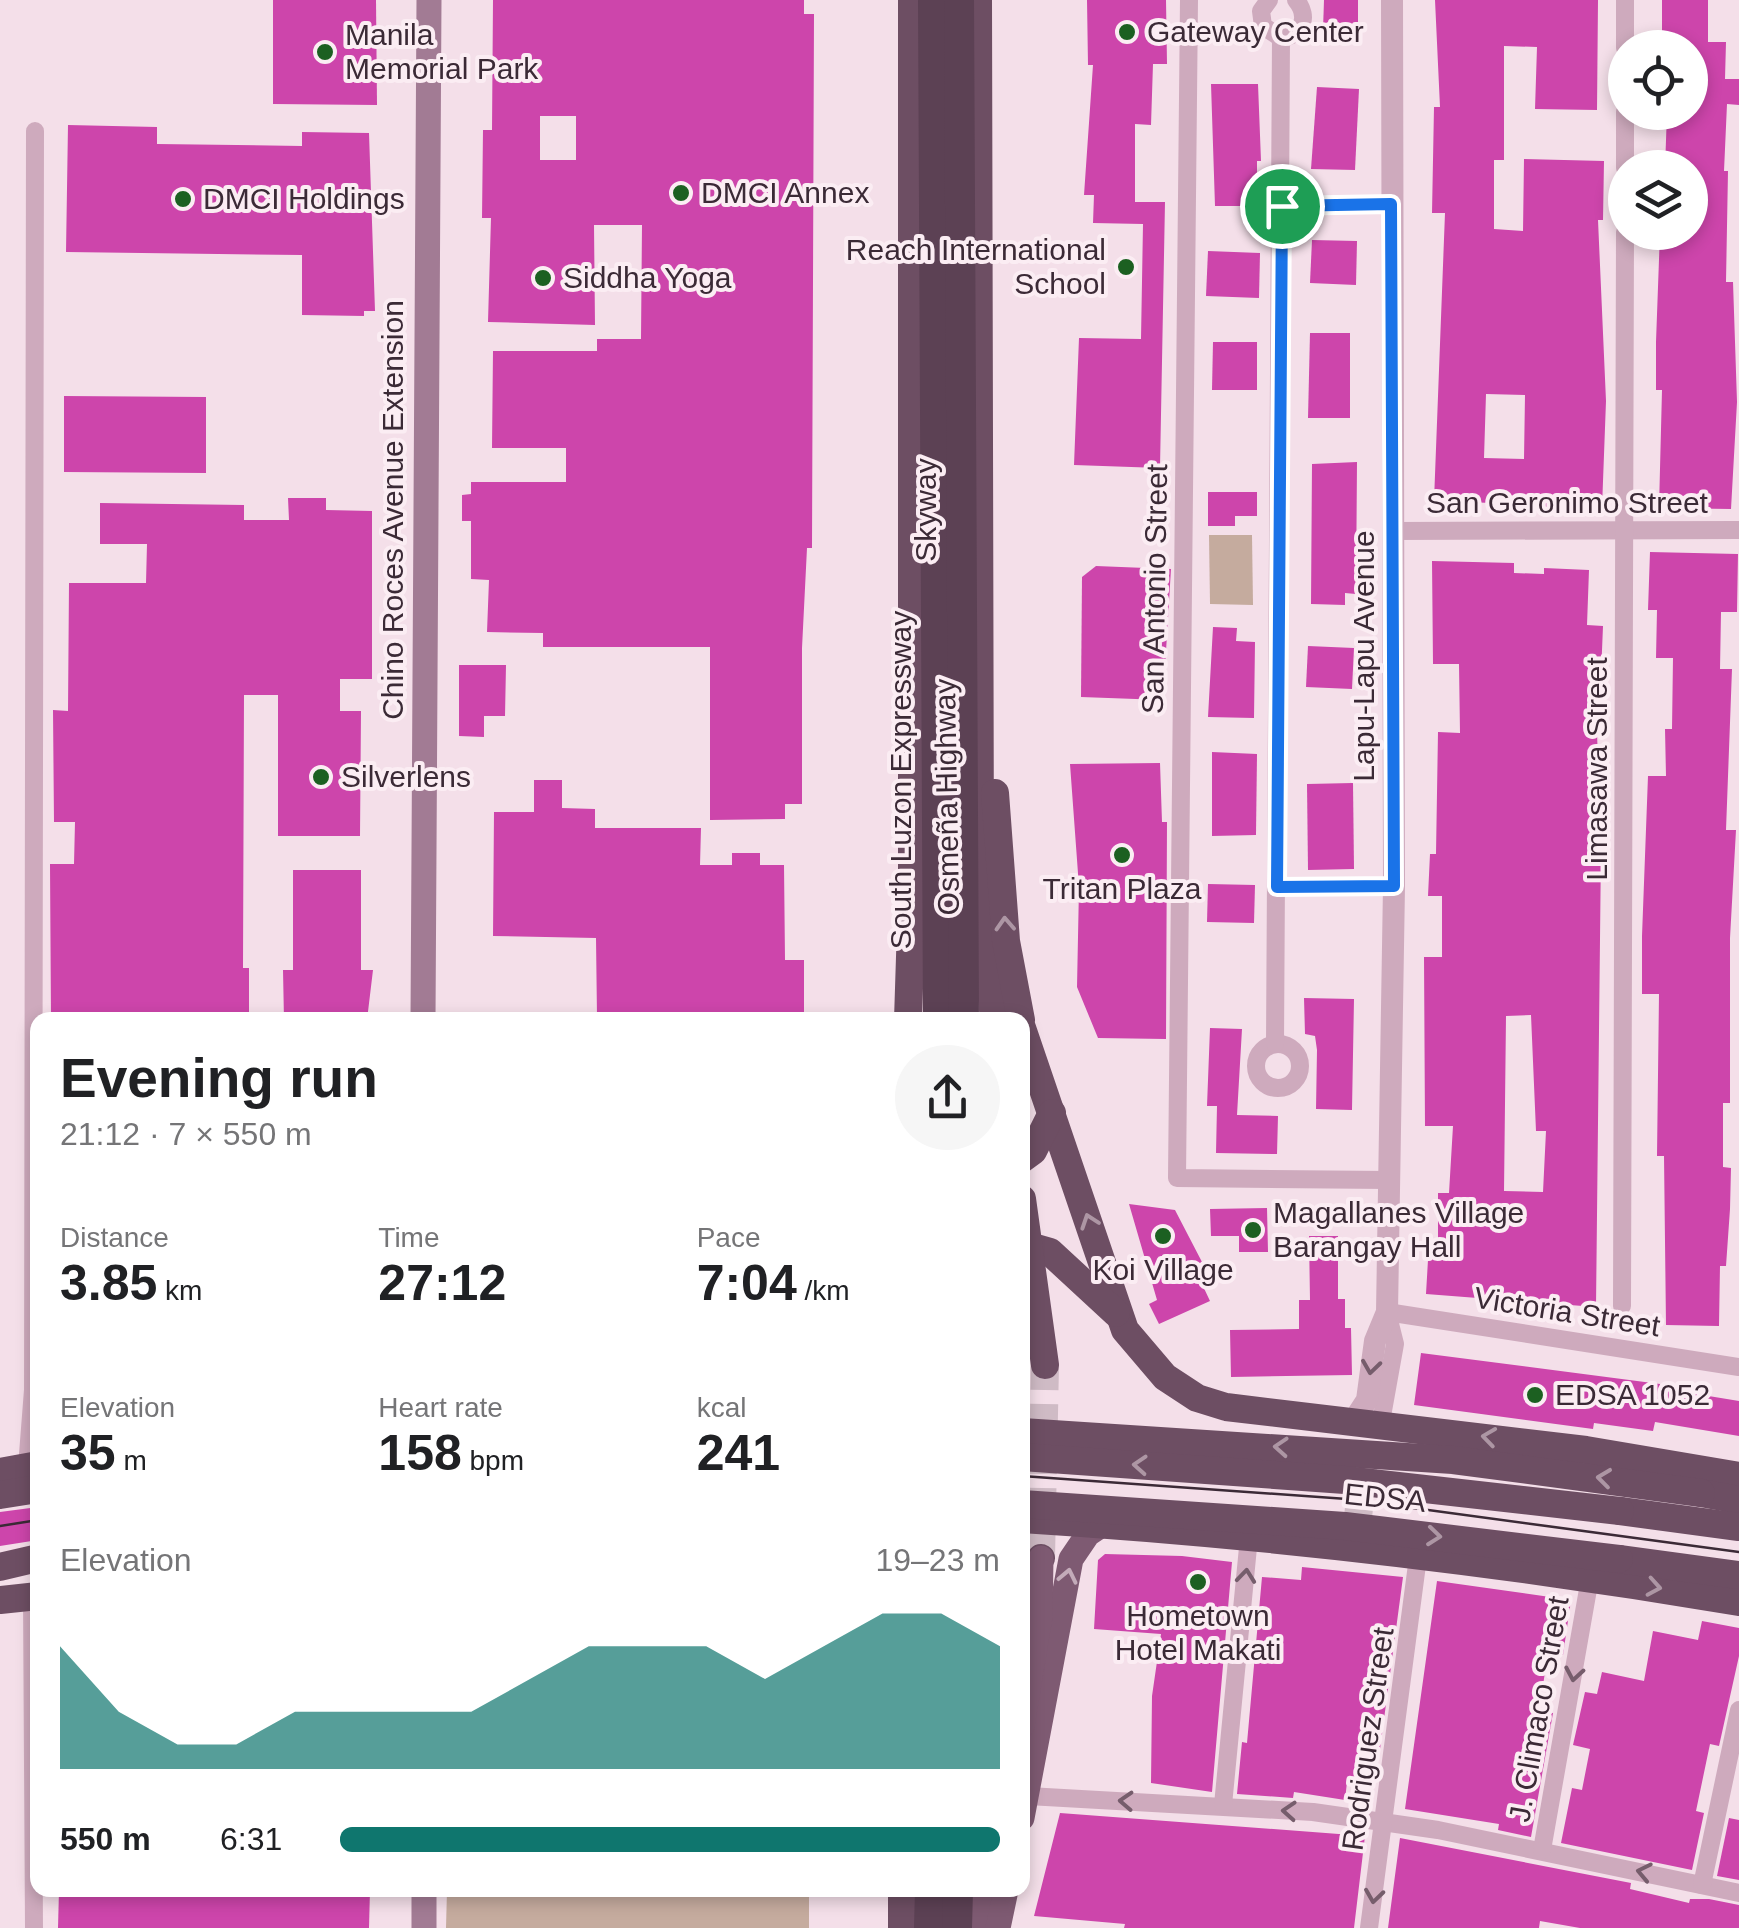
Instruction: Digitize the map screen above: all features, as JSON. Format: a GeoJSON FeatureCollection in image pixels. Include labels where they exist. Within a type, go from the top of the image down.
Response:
{"type":"FeatureCollection","features":[{"type":"Feature","properties":{"kind":"highway"},"geometry":{"type":"LineString","coordinates":[[908,1012],[912,0]]}},
{"type":"Feature","properties":{"kind":"highway","name":"Skyway"},"geometry":{"type":"LineString","coordinates":[[932,0],[936,1012]]}},
{"type":"Feature","properties":{"kind":"highway","name":"Skyway"},"geometry":{"type":"LineString","coordinates":[[959,0],[964,1012]]}},
{"type":"Feature","properties":{"kind":"highway"},"geometry":{"type":"LineString","coordinates":[[978,0],[976,573],[1006,942],[1019,1012]]}},
{"type":"Feature","properties":{"kind":"highway","name":"Osmeña Highway"},"geometry":{"type":"LineString","coordinates":[[976,573],[980,880],[993,1010]]}},
{"type":"Feature","properties":{"kind":"highway"},"geometry":{"type":"LineString","coordinates":[[1030,1051],[1117,1314]]}},
{"type":"Feature","properties":{"kind":"highway"},"geometry":{"type":"LineString","coordinates":[[1030,1154],[1052,1113]]}},
{"type":"Feature","properties":{"kind":"highway"},"geometry":{"type":"LineString","coordinates":[[1030,1246],[1050,1252],[1117,1314],[1148,1362],[1197,1398],[1226,1407],[1632,1456],[1739,1476]]}},
{"type":"Feature","properties":{"kind":"highway"},"geometry":{"type":"LineString","coordinates":[[1030,1256],[1045,1366],[1030,1336]]}},
{"type":"Feature","properties":{"kind":"highway"},"geometry":{"type":"LineString","coordinates":[[1030,1433],[1453,1460],[1739,1500]]}},
{"type":"Feature","properties":{"kind":"highway","name":"EDSA"},"geometry":{"type":"LineString","coordinates":[[1030,1458],[1470,1492],[1739,1527]]}},
{"type":"Feature","properties":{"kind":"highway"},"geometry":{"type":"LineString","coordinates":[[0,1495],[28,1471]]}},
{"type":"Feature","properties":{"kind":"highway","name":"EDSA"},"geometry":{"type":"LineString","coordinates":[[1030,1505],[1345,1526],[1739,1575]]}},
{"type":"Feature","properties":{"kind":"highway"},"geometry":{"type":"LineString","coordinates":[[1030,1519],[1363,1543],[1418,1557],[1590,1578],[1739,1602]]}},
{"type":"Feature","properties":{"kind":"highway"},"geometry":{"type":"LineString","coordinates":[[1030,1575],[1041,1558]]}},
{"type":"Feature","properties":{"kind":"highway"},"geometry":{"type":"LineString","coordinates":[[0,1600],[30,1597]]}},
{"type":"Feature","properties":{"kind":"highway"},"geometry":{"type":"LineString","coordinates":[[957,1928],[958,1897]]}},
{"type":"Feature","properties":{"kind":"highway"},"geometry":{"type":"LineString","coordinates":[[902,1928],[922,1902]]}},
{"type":"Feature","properties":{"kind":"main road","name":"Chino Roces Avenue Extension"},"geometry":{"type":"LineString","coordinates":[[423,1012],[428,0]]}},
{"type":"Feature","properties":{"kind":"main road"},"geometry":{"type":"LineString","coordinates":[[1030,1782],[1071,1560],[1088,1534],[1103,1524]]}},
{"type":"Feature","properties":{"kind":"main road"},"geometry":{"type":"LineString","coordinates":[[1030,1678],[1040,1617],[1041,1558]]}},
{"type":"Feature","properties":{"kind":"main road"},"geometry":{"type":"LineString","coordinates":[[1030,1626],[1038,1626],[1058,1640]]}},
{"type":"Feature","properties":{"kind":"main road"},"geometry":{"type":"LineString","coordinates":[[424,1897],[424,1928]]}},
{"type":"Feature","properties":{"kind":"main road"},"geometry":{"type":"LineString","coordinates":[[976,1928],[982,1897]]}},
{"type":"Feature","properties":{"kind":"main road"},"geometry":{"type":"LineString","coordinates":[[998,1928],[1005,1897]]}},
{"type":"Feature","properties":{"kind":"street","name":"San Antonio Street"},"geometry":{"type":"LineString","coordinates":[[1189,0],[1177,1178],[1389,1180]]}},
{"type":"Feature","properties":{"kind":"street"},"geometry":{"type":"LineString","coordinates":[[1269,0],[1261,11],[1263,26],[1280,38],[1294,35],[1302,25],[1304,12],[1296,0]]}},
{"type":"Feature","properties":{"kind":"street","name":"Lapu-Lapu Avenue"},"geometry":{"type":"LineString","coordinates":[[1370,1425],[1365,1405],[1375,1341],[1387,1312],[1394,886],[1392,0]]}},
{"type":"Feature","properties":{"kind":"street"},"geometry":{"type":"LineString","coordinates":[[1625,0],[1625,30]]}},
{"type":"Feature","properties":{"kind":"street"},"geometry":{"type":"LineString","coordinates":[[1275,1044],[1280,38]]}},
{"type":"Feature","properties":{"kind":"street"},"geometry":{"type":"LineString","coordinates":[[33,1012],[34,131]]}},
{"type":"Feature","properties":{"kind":"street"},"geometry":{"type":"LineString","coordinates":[[1282,206],[1391,204]]}},
{"type":"Feature","properties":{"kind":"street","name":"Limasawa Street"},"geometry":{"type":"LineString","coordinates":[[1622,1306],[1625,250]]}},
{"type":"Feature","properties":{"kind":"street","name":"San Geronimo Street"},"geometry":{"type":"LineString","coordinates":[[1394,532],[1739,530]]}},
{"type":"Feature","properties":{"kind":"street"},"geometry":{"type":"LineString","coordinates":[[1277,887],[1394,886]]}},
{"type":"Feature","properties":{"kind":"street","name":"Victoria Street"},"geometry":{"type":"LineString","coordinates":[[1387,1312],[1739,1367]]}},
{"type":"Feature","properties":{"kind":"street"},"geometry":{"type":"LineString","coordinates":[[28,1471],[30,1430]]}},
{"type":"Feature","properties":{"kind":"street"},"geometry":{"type":"LineString","coordinates":[[1223,1806],[1249,1537]]}},
{"type":"Feature","properties":{"kind":"street","name":"Rodriguez Street"},"geometry":{"type":"LineString","coordinates":[[1369,1928],[1418,1557]]}},
{"type":"Feature","properties":{"kind":"street","name":"J. Climaco Street"},"geometry":{"type":"LineString","coordinates":[[1542,1850],[1590,1578]]}},
{"type":"Feature","properties":{"kind":"street"},"geometry":{"type":"LineString","coordinates":[[1702,1885],[1739,1710]]}},
{"type":"Feature","properties":{"kind":"street"},"geometry":{"type":"LineString","coordinates":[[1030,1807],[1223,1806],[1385,1822],[1739,1892]]}},
{"type":"Feature","properties":{"kind":"street"},"geometry":{"type":"LineString","coordinates":[[34,1897],[34,1928]]}},
{"type":"Feature","properties":{"kind":"shaded area"},"geometry":{"type":"Polygon","coordinates":[[[1209,535],[1252,535],[1253,605],[1210,604],[1209,535]]]}},
{"type":"Feature","properties":{"kind":"shaded area"},"geometry":{"type":"Polygon","coordinates":[[[447,1897],[809,1897],[809,1928],[446,1928],[447,1897]]]}},
{"type":"Feature","properties":{"kind":"building","name":"Manila Memorial Park"},"geometry":{"type":"Polygon","coordinates":[[[273,0],[376,0],[377,105],[273,104],[273,0]]]}},
{"type":"Feature","properties":{"kind":"building"},"geometry":{"type":"Polygon","coordinates":[[[493,0],[804,0],[804,14],[814,14],[812,548],[807,548],[802,648],[802,804],[785,804],[785,819],[710,820],[710,647],[543,647],[543,633],[487,632],[489,580],[471,579],[471,521],[462,521],[462,495],[471,494],[471,482],[566,482],[566,448],[492,448],[493,351],[597,351],[597,339],[641,339],[642,225],[594,225],[595,325],[488,322],[491,218],[482,218],[483,130],[492,130],[493,0]],[[540,116],[540,160],[576,160],[576,116],[540,116]]]}},
{"type":"Feature","properties":{"kind":"building"},"geometry":{"type":"Polygon","coordinates":[[[1087,0],[1166,0],[1167,64],[1153,64],[1151,125],[1135,124],[1135,202],[1165,202],[1160,468],[1074,465],[1079,338],[1141,339],[1143,224],[1093,223],[1094,195],[1084,195],[1093,65],[1088,65],[1087,0]]]}},
{"type":"Feature","properties":{"kind":"building"},"geometry":{"type":"Polygon","coordinates":[[[1324,0],[1358,0],[1358,31],[1323,30],[1324,0]]]}},
{"type":"Feature","properties":{"kind":"building"},"geometry":{"type":"Polygon","coordinates":[[[1435,0],[1598,0],[1597,110],[1535,109],[1537,47],[1504,46],[1504,160],[1494,160],[1494,229],[1523,231],[1524,159],[1604,161],[1603,220],[1598,220],[1606,401],[1602,508],[1522,509],[1522,504],[1434,501],[1445,213],[1432,213],[1434,107],[1440,107],[1435,0]],[[1486,394],[1484,458],[1524,459],[1525,395],[1486,394]]]}},
{"type":"Feature","properties":{"kind":"building"},"geometry":{"type":"Polygon","coordinates":[[[1662,0],[1708,0],[1708,30],[1662,30],[1662,0]]]}},
{"type":"Feature","properties":{"kind":"building"},"geometry":{"type":"Polygon","coordinates":[[[1708,42],[1726,42],[1725,79],[1739,79],[1739,105],[1727,104],[1724,171],[1728,171],[1726,282],[1733,282],[1737,402],[1731,509],[1659,508],[1662,390],[1656,390],[1656,342],[1659,250],[1708,250],[1708,150],[1666,150],[1666,130],[1708,130],[1708,42]]]}},
{"type":"Feature","properties":{"kind":"building"},"geometry":{"type":"Polygon","coordinates":[[[1211,84],[1258,84],[1261,161],[1257,161],[1257,206],[1215,206],[1211,84]]]}},
{"type":"Feature","properties":{"kind":"building"},"geometry":{"type":"Polygon","coordinates":[[[1317,87],[1359,89],[1355,170],[1311,169],[1317,87]]]}},
{"type":"Feature","properties":{"kind":"building","name":"DMCI Holdings"},"geometry":{"type":"Polygon","coordinates":[[[68,125],[157,127],[157,144],[302,146],[302,132],[369,133],[375,311],[364,311],[364,316],[302,315],[302,255],[66,252],[68,125]]]}},
{"type":"Feature","properties":{"kind":"building"},"geometry":{"type":"Polygon","coordinates":[[[1312,240],[1357,241],[1356,285],[1310,283],[1312,240]]]}},
{"type":"Feature","properties":{"kind":"building"},"geometry":{"type":"Polygon","coordinates":[[[1208,251],[1260,253],[1259,298],[1206,296],[1208,251]]]}},
{"type":"Feature","properties":{"kind":"building"},"geometry":{"type":"Polygon","coordinates":[[[1310,333],[1350,333],[1350,418],[1308,418],[1310,333]]]}},
{"type":"Feature","properties":{"kind":"building"},"geometry":{"type":"Polygon","coordinates":[[[1213,342],[1257,342],[1257,390],[1212,390],[1213,342]]]}},
{"type":"Feature","properties":{"kind":"building"},"geometry":{"type":"Polygon","coordinates":[[[64,396],[206,397],[206,473],[64,472],[64,396]]]}},
{"type":"Feature","properties":{"kind":"building"},"geometry":{"type":"Polygon","coordinates":[[[1357,462],[1356,594],[1345,593],[1345,605],[1311,604],[1312,464],[1357,462]]]}},
{"type":"Feature","properties":{"kind":"building"},"geometry":{"type":"Polygon","coordinates":[[[1208,492],[1257,492],[1257,516],[1235,516],[1235,526],[1208,526],[1208,492]]]}},
{"type":"Feature","properties":{"kind":"building"},"geometry":{"type":"Polygon","coordinates":[[[288,498],[326,498],[326,510],[372,511],[372,679],[340,679],[340,711],[361,711],[360,836],[278,836],[278,695],[244,695],[243,968],[249,968],[249,1012],[51,1012],[50,864],[74,864],[75,822],[54,822],[53,710],[68,711],[69,583],[146,583],[147,544],[100,544],[100,503],[244,505],[244,520],[289,520],[288,498]]]}},
{"type":"Feature","properties":{"kind":"building"},"geometry":{"type":"Polygon","coordinates":[[[1650,552],[1738,554],[1737,612],[1721,612],[1720,669],[1732,669],[1726,830],[1736,830],[1730,938],[1730,1103],[1723,1103],[1723,1167],[1731,1168],[1730,1209],[1726,1266],[1720,1266],[1719,1326],[1666,1325],[1664,1156],[1657,1156],[1659,994],[1642,994],[1642,936],[1648,776],[1666,776],[1665,729],[1672,729],[1673,658],[1656,658],[1657,610],[1648,610],[1650,552]]]}},
{"type":"Feature","properties":{"kind":"building"},"geometry":{"type":"Polygon","coordinates":[[[1432,561],[1514,563],[1514,573],[1544,574],[1544,568],[1589,570],[1587,625],[1603,626],[1601,675],[1595,675],[1601,847],[1596,1307],[1426,1294],[1429,1243],[1438,1244],[1438,1193],[1449,1193],[1453,1126],[1425,1126],[1424,957],[1442,957],[1442,896],[1428,896],[1430,854],[1436,854],[1438,732],[1460,733],[1459,664],[1433,664],[1432,561]],[[1531,1015],[1506,1016],[1504,1191],[1543,1192],[1546,1131],[1536,1131],[1531,1015]]]}},
{"type":"Feature","properties":{"kind":"building"},"geometry":{"type":"Polygon","coordinates":[[[1096,566],[1171,569],[1163,700],[1081,697],[1082,577],[1096,566]]]}},
{"type":"Feature","properties":{"kind":"building"},"geometry":{"type":"Polygon","coordinates":[[[1213,627],[1237,628],[1236,641],[1255,642],[1254,718],[1208,717],[1213,627]]]}},
{"type":"Feature","properties":{"kind":"building"},"geometry":{"type":"Polygon","coordinates":[[[1308,646],[1354,648],[1352,689],[1306,687],[1308,646]]]}},
{"type":"Feature","properties":{"kind":"building"},"geometry":{"type":"Polygon","coordinates":[[[459,665],[506,665],[505,716],[484,716],[484,737],[459,736],[459,665]]]}},
{"type":"Feature","properties":{"kind":"building"},"geometry":{"type":"Polygon","coordinates":[[[1212,752],[1257,754],[1256,835],[1212,836],[1212,752]]]}},
{"type":"Feature","properties":{"kind":"building"},"geometry":{"type":"Polygon","coordinates":[[[1160,763],[1162,822],[1167,822],[1166,1039],[1098,1038],[1077,987],[1079,887],[1070,764],[1160,763]]]}},
{"type":"Feature","properties":{"kind":"building"},"geometry":{"type":"Polygon","coordinates":[[[534,780],[562,780],[562,808],[595,809],[595,828],[701,828],[700,865],[732,865],[732,853],[760,853],[760,865],[784,865],[785,960],[804,960],[804,1012],[597,1012],[596,938],[493,936],[494,812],[534,812],[534,780]]]}},
{"type":"Feature","properties":{"kind":"building"},"geometry":{"type":"Polygon","coordinates":[[[1353,783],[1354,869],[1308,870],[1307,784],[1353,783]]]}},
{"type":"Feature","properties":{"kind":"building"},"geometry":{"type":"Polygon","coordinates":[[[293,870],[361,870],[361,970],[373,970],[368,1012],[284,1012],[283,970],[293,970],[293,870]]]}},
{"type":"Feature","properties":{"kind":"building"},"geometry":{"type":"Polygon","coordinates":[[[1208,884],[1255,885],[1254,923],[1207,922],[1208,884]]]}},
{"type":"Feature","properties":{"kind":"building"},"geometry":{"type":"Polygon","coordinates":[[[1304,998],[1354,999],[1352,1110],[1316,1109],[1317,1050],[1315,1036],[1305,1034],[1304,998]]]}},
{"type":"Feature","properties":{"kind":"building"},"geometry":{"type":"Polygon","coordinates":[[[1210,1028],[1242,1029],[1237,1115],[1278,1116],[1277,1154],[1216,1153],[1217,1106],[1207,1106],[1210,1028]]]}},
{"type":"Feature","properties":{"kind":"building","name":"Koi Village"},"geometry":{"type":"Polygon","coordinates":[[[1129,1204],[1175,1210],[1202,1262],[1194,1267],[1210,1301],[1159,1324],[1149,1304],[1157,1300],[1129,1204]]]}},
{"type":"Feature","properties":{"kind":"building","name":"Magallanes Village Barangay Hall"},"geometry":{"type":"Polygon","coordinates":[[[1267,1208],[1268,1252],[1239,1252],[1239,1236],[1211,1236],[1210,1209],[1267,1208]]]}},
{"type":"Feature","properties":{"kind":"building"},"geometry":{"type":"Polygon","coordinates":[[[1309,1236],[1338,1236],[1338,1299],[1345,1299],[1345,1328],[1351,1328],[1352,1375],[1231,1377],[1230,1330],[1299,1329],[1299,1300],[1310,1300],[1309,1236]]]}},
{"type":"Feature","properties":{"kind":"building"},"geometry":{"type":"Polygon","coordinates":[[[1421,1353],[1660,1384],[1660,1388],[1739,1401],[1739,1436],[1655,1422],[1653,1431],[1594,1423],[1593,1429],[1414,1405],[1421,1353]]]}},
{"type":"Feature","properties":{"kind":"building"},"geometry":{"type":"Polygon","coordinates":[[[30,1508],[30,1541],[0,1546],[0,1512],[30,1508]]]}},
{"type":"Feature","properties":{"kind":"building"},"geometry":{"type":"Polygon","coordinates":[[[1105,1554],[1232,1562],[1212,1792],[1151,1783],[1152,1696],[1161,1634],[1094,1629],[1098,1560],[1105,1554]]]}},
{"type":"Feature","properties":{"kind":"building"},"geometry":{"type":"Polygon","coordinates":[[[1302,1567],[1403,1577],[1380,1749],[1373,1748],[1370,1784],[1347,1782],[1345,1800],[1294,1792],[1293,1798],[1237,1794],[1242,1742],[1247,1743],[1262,1577],[1301,1580],[1302,1567]]]}},
{"type":"Feature","properties":{"kind":"building"},"geometry":{"type":"Polygon","coordinates":[[[1437,1581],[1571,1600],[1563,1655],[1548,1653],[1539,1711],[1553,1713],[1531,1837],[1498,1830],[1499,1824],[1405,1809],[1437,1581]]]}},
{"type":"Feature","properties":{"kind":"building"},"geometry":{"type":"Polygon","coordinates":[[[1702,1621],[1739,1628],[1739,1656],[1719,1746],[1710,1744],[1696,1811],[1704,1813],[1692,1870],[1561,1843],[1572,1788],[1582,1790],[1590,1749],[1573,1745],[1585,1692],[1597,1694],[1602,1672],[1644,1681],[1653,1631],[1698,1640],[1702,1621]]]}},
{"type":"Feature","properties":{"kind":"building"},"geometry":{"type":"Polygon","coordinates":[[[1060,1813],[1365,1836],[1354,1928],[1124,1928],[1125,1924],[1034,1916],[1060,1813]]]}},
{"type":"Feature","properties":{"kind":"building"},"geometry":{"type":"Polygon","coordinates":[[[1729,1818],[1739,1820],[1739,1880],[1717,1876],[1729,1818]]]}},
{"type":"Feature","properties":{"kind":"building"},"geometry":{"type":"Polygon","coordinates":[[[1400,1838],[1631,1883],[1630,1889],[1689,1903],[1690,1899],[1709,1899],[1739,1905],[1739,1928],[1580,1928],[1540,1921],[1539,1928],[1388,1928],[1400,1838]]]}},
{"type":"Feature","properties":{"kind":"building"},"geometry":{"type":"Polygon","coordinates":[[[59,1897],[370,1897],[369,1928],[58,1928],[59,1897]]]}},
{"type":"Feature","properties":{"kind":"tunnel"},"geometry":{"type":"LineString","coordinates":[[1041,1558],[1045,1365]]}},
{"type":"Feature","properties":{"kind":"tunnel"},"geometry":{"type":"LineString","coordinates":[[1356,1537],[1364,1459]]}},
{"type":"Feature","properties":{"kind":"tram line"},"geometry":{"type":"LineString","coordinates":[[1030,1477],[1347,1499],[1739,1552]]}},
{"type":"Feature","properties":{"kind":"tram line"},"geometry":{"type":"LineString","coordinates":[[0,1526],[30,1521]]}},
{"type":"Feature","properties":{"kind":"place","name":"Gateway Center"},"geometry":{"type":"Point","coordinates":[1127,32]}},
{"type":"Feature","properties":{"kind":"place","name":"Manila Memorial Park"},"geometry":{"type":"Point","coordinates":[325,52]}},
{"type":"Feature","properties":{"kind":"place","name":"DMCI Annex"},"geometry":{"type":"Point","coordinates":[681,193]}},
{"type":"Feature","properties":{"kind":"place","name":"DMCI Holdings"},"geometry":{"type":"Point","coordinates":[183,199]}},
{"type":"Feature","properties":{"kind":"place","name":"Reach International School"},"geometry":{"type":"Point","coordinates":[1126,267]}},
{"type":"Feature","properties":{"kind":"place","name":"Siddha Yoga"},"geometry":{"type":"Point","coordinates":[543,278]}},
{"type":"Feature","properties":{"kind":"place","name":"Silverlens"},"geometry":{"type":"Point","coordinates":[321,777]}},
{"type":"Feature","properties":{"kind":"place","name":"Tritan Plaza"},"geometry":{"type":"Point","coordinates":[1122,855]}},
{"type":"Feature","properties":{"kind":"place","name":"Magallanes Village Barangay Hall"},"geometry":{"type":"Point","coordinates":[1253,1230]}},
{"type":"Feature","properties":{"kind":"place","name":"Koi Village"},"geometry":{"type":"Point","coordinates":[1163,1236]}},
{"type":"Feature","properties":{"kind":"place","name":"EDSA 1052"},"geometry":{"type":"Point","coordinates":[1535,1395]}},
{"type":"Feature","properties":{"kind":"place","name":"Hometown Hotel Makati"},"geometry":{"type":"Point","coordinates":[1198,1582]}},
{"type":"Feature","properties":{"kind":"route"},"geometry":{"type":"LineString","coordinates":[[1391,204],[1394,886],[1277,887],[1282,206],[1391,204]]}}]}
